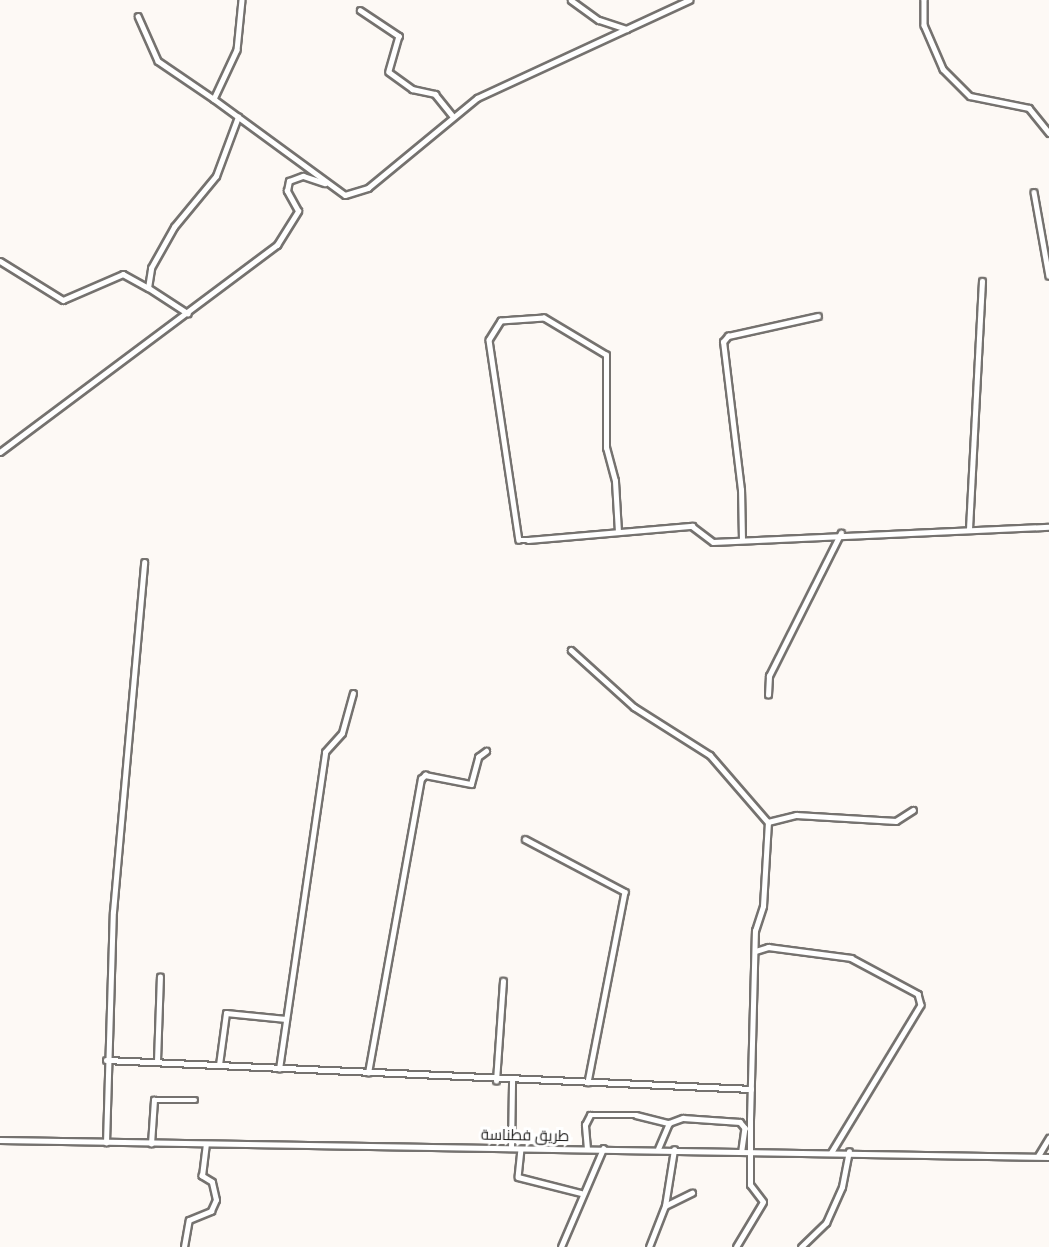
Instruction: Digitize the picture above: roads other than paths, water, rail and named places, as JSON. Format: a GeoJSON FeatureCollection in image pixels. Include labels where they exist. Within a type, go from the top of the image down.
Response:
{"type":"FeatureCollection","features":[{"type":"Feature","properties":{"kind":"street"},"geometry":{"type":"LineString","coordinates":[[214,99],[237,50],[242,0]]}},
{"type":"Feature","properties":{"kind":"street"},"geometry":{"type":"LineString","coordinates":[[572,0],[599,20],[627,29]]}},
{"type":"Feature","properties":{"kind":"street"},"geometry":{"type":"LineString","coordinates":[[138,16],[158,61],[345,195],[361,192],[453,116],[512,79],[689,0]]}},
{"type":"Feature","properties":{"kind":"street"},"geometry":{"type":"LineString","coordinates":[[924,0],[924,25],[943,69],[970,96],[1029,108],[1049,133]]}},
{"type":"Feature","properties":{"kind":"street"},"geometry":{"type":"LineString","coordinates":[[360,10],[399,36],[389,72],[412,89],[435,94],[453,116]]}},
{"type":"Feature","properties":{"kind":"street"},"geometry":{"type":"LineString","coordinates":[[148,288],[163,244],[216,176],[238,117]]}},
{"type":"Feature","properties":{"kind":"street"},"geometry":{"type":"LineString","coordinates":[[0,452],[188,314],[285,238],[298,211],[287,190],[290,181],[303,176],[326,183]]}},
{"type":"Feature","properties":{"kind":"street"},"geometry":{"type":"LineString","coordinates":[[1034,192],[1049,276]]}},
{"type":"Feature","properties":{"kind":"street"},"geometry":{"type":"LineString","coordinates":[[0,261],[63,300],[123,274],[188,314]]}},
{"type":"Feature","properties":{"kind":"street"},"geometry":{"type":"LineString","coordinates":[[969,529],[982,281]]}},
{"type":"Feature","properties":{"kind":"street"},"geometry":{"type":"LineString","coordinates":[[742,540],[723,342],[728,336],[818,316]]}},
{"type":"Feature","properties":{"kind":"street"},"geometry":{"type":"LineString","coordinates":[[618,532],[615,481],[606,448],[606,355],[544,318],[501,321],[489,340],[516,537],[618,532],[692,526],[710,542],[842,533],[1049,526]]}},
{"type":"Feature","properties":{"kind":"street"},"geometry":{"type":"LineString","coordinates":[[768,695],[769,676],[842,533]]}},
{"type":"Feature","properties":{"kind":"street"},"geometry":{"type":"LineString","coordinates":[[106,1143],[106,1060],[144,562]]}},
{"type":"Feature","properties":{"kind":"street"},"geometry":{"type":"LineString","coordinates":[[571,650],[634,707],[710,755],[768,822],[756,951],[750,1151],[750,1185],[763,1202],[762,1212],[736,1247]]}},
{"type":"Feature","properties":{"kind":"street"},"geometry":{"type":"LineString","coordinates":[[279,1070],[325,752],[342,733],[353,693]]}},
{"type":"Feature","properties":{"kind":"street"},"geometry":{"type":"LineString","coordinates":[[368,1073],[421,779],[425,775],[471,784],[478,757],[486,751]]}},
{"type":"Feature","properties":{"kind":"street"},"geometry":{"type":"LineString","coordinates":[[768,822],[796,815],[896,820],[913,810]]}},
{"type":"Feature","properties":{"kind":"street"},"geometry":{"type":"LineString","coordinates":[[525,839],[624,892],[588,1082]]}},
{"type":"Feature","properties":{"kind":"street"},"geometry":{"type":"LineString","coordinates":[[756,951],[768,947],[851,958],[904,983],[920,1000],[832,1152]]}},
{"type":"Feature","properties":{"kind":"street"},"geometry":{"type":"LineString","coordinates":[[158,1061],[160,977]]}},
{"type":"Feature","properties":{"kind":"street"},"geometry":{"type":"LineString","coordinates":[[496,1081],[503,981]]}},
{"type":"Feature","properties":{"kind":"street"},"geometry":{"type":"LineString","coordinates":[[219,1065],[226,1013],[286,1019]]}},
{"type":"Feature","properties":{"kind":"street"},"geometry":{"type":"LineString","coordinates":[[106,1060],[496,1081],[588,1082],[751,1089]]}},
{"type":"Feature","properties":{"kind":"street"},"geometry":{"type":"LineString","coordinates":[[511,1148],[512,1081]]}},
{"type":"Feature","properties":{"kind":"street"},"geometry":{"type":"LineString","coordinates":[[151,1144],[154,1100],[195,1100]]}},
{"type":"Feature","properties":{"kind":"street"},"geometry":{"type":"LineString","coordinates":[[587,1149],[585,1125],[591,1115],[636,1115],[669,1123],[683,1118],[740,1122],[745,1128],[742,1150]]}},
{"type":"Feature","properties":{"kind":"street"},"geometry":{"type":"LineString","coordinates":[[658,1149],[669,1123]]}},
{"type":"Feature","properties":{"kind":"street"},"geometry":{"type":"LineString","coordinates":[[1038,1156],[1049,1137]]}},
{"type":"Feature","properties":{"kind":"street","name":"طريق فطناسة"},"geometry":{"type":"LineString","coordinates":[[0,1140],[206,1145],[742,1150],[1049,1157]]}},
{"type":"Feature","properties":{"kind":"street"},"geometry":{"type":"LineString","coordinates":[[183,1247],[189,1220],[211,1211],[216,1200],[212,1182],[202,1176],[206,1145]]}},
{"type":"Feature","properties":{"kind":"street"},"geometry":{"type":"LineString","coordinates":[[521,1149],[518,1177],[582,1193]]}},
{"type":"Feature","properties":{"kind":"street"},"geometry":{"type":"LineString","coordinates":[[561,1247],[582,1193],[603,1149]]}},
{"type":"Feature","properties":{"kind":"street"},"geometry":{"type":"LineString","coordinates":[[649,1247],[665,1206],[674,1150]]}},
{"type":"Feature","properties":{"kind":"street"},"geometry":{"type":"LineString","coordinates":[[801,1247],[826,1223],[849,1152]]}},
{"type":"Feature","properties":{"kind":"street"},"geometry":{"type":"LineString","coordinates":[[665,1206],[692,1193]]}}]}
